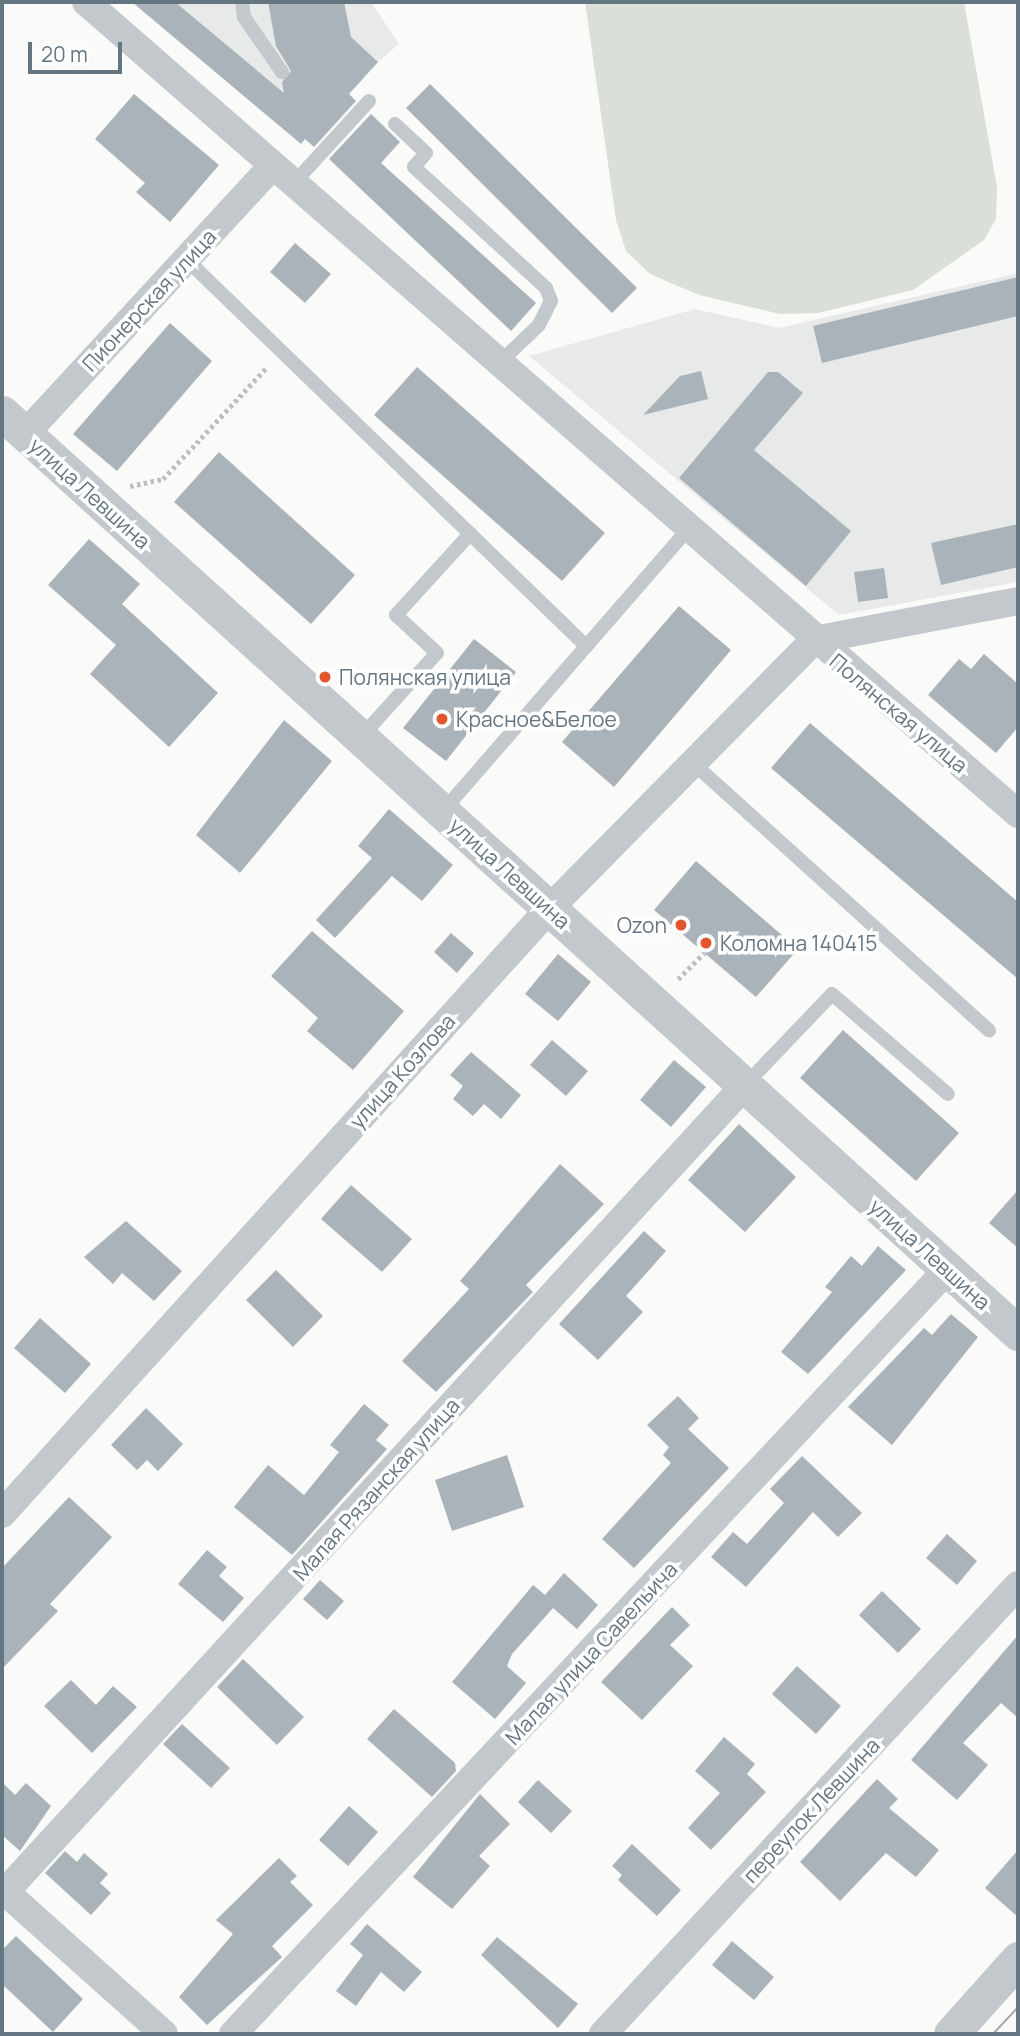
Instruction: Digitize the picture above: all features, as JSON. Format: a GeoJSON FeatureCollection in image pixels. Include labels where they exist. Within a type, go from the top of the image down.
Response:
{"type":"FeatureCollection","features":[{"type":"Feature","properties":{"kind":"street","name":"Полянская улица"},"geometry":{"type":"LineString","coordinates":[[86,2],[814,640],[1018,814]]}},
{"type":"Feature","properties":{"kind":"street","name":"Пионерская улица"},"geometry":{"type":"LineString","coordinates":[[14,424],[186,259],[272,166]]}},
{"type":"Feature","properties":{"kind":"street","name":"улица Левшина"},"geometry":{"type":"LineString","coordinates":[[14,424],[746,1084],[1018,1334]]}},
{"type":"Feature","properties":{"kind":"street"},"geometry":{"type":"LineString","coordinates":[[814,640],[1018,601]]}},
{"type":"Feature","properties":{"kind":"street","name":"улица Козлова"},"geometry":{"type":"LineString","coordinates":[[2,1514],[550,909],[814,640]]}},
{"type":"Feature","properties":{"kind":"street","name":"Малая Рязанская улица"},"geometry":{"type":"LineString","coordinates":[[3,1891],[746,1084]]}},
{"type":"Feature","properties":{"kind":"street","name":"Малая улица Савельича"},"geometry":{"type":"LineString","coordinates":[[233,2034],[947,1270]]}},
{"type":"Feature","properties":{"kind":"street","name":"переулок Левшина"},"geometry":{"type":"LineString","coordinates":[[603,2034],[1018,1585]]}},
{"type":"Feature","properties":{"kind":"street"},"geometry":{"type":"LineString","coordinates":[[3,1891],[164,2034]]}},
{"type":"Feature","properties":{"kind":"street"},"geometry":{"type":"LineString","coordinates":[[951,2034],[1018,1959]]}},
{"type":"Feature","properties":{"kind":"lane"},"geometry":{"type":"LineString","coordinates":[[242,2],[244,18],[282,72]]}},
{"type":"Feature","properties":{"kind":"lane"},"geometry":{"type":"LineString","coordinates":[[292,185],[369,101]]}},
{"type":"Feature","properties":{"kind":"lane"},"geometry":{"type":"LineString","coordinates":[[395,124],[426,153],[414,167],[546,288],[551,300],[539,325],[498,364]]}},
{"type":"Feature","properties":{"kind":"lane"},"geometry":{"type":"LineString","coordinates":[[186,259],[586,646]]}},
{"type":"Feature","properties":{"kind":"lane"},"geometry":{"type":"LineString","coordinates":[[442,812],[688,529]]}},
{"type":"Feature","properties":{"kind":"lane"},"geometry":{"type":"LineString","coordinates":[[360,738],[437,653],[396,615],[470,534]]}},
{"type":"Feature","properties":{"kind":"lane"},"geometry":{"type":"LineString","coordinates":[[693,763],[989,1030]]}},
{"type":"Feature","properties":{"kind":"lane"},"geometry":{"type":"LineString","coordinates":[[746,1084],[832,994],[948,1094]]}},
{"type":"Feature","properties":{"kind":"path"},"geometry":{"type":"LineString","coordinates":[[91,494],[163,479],[281,352]]}},
{"type":"Feature","properties":{"kind":"shaded area"},"geometry":{"type":"Polygon","coordinates":[[[133,2],[371,2],[399,44],[378,62],[356,42],[271,119],[133,2]]]}},
{"type":"Feature","properties":{"kind":"shaded area"},"geometry":{"type":"Polygon","coordinates":[[[585,2],[964,2],[997,187],[996,219],[984,240],[913,290],[818,313],[780,314],[699,295],[650,274],[626,251],[616,220],[585,2]]]}},
{"type":"Feature","properties":{"kind":"shaded area"},"geometry":{"type":"Polygon","coordinates":[[[1018,273],[1018,582],[839,615],[529,356],[695,309],[779,328],[1018,273]]]}},
{"type":"Feature","properties":{"kind":"building"},"geometry":{"type":"Polygon","coordinates":[[[132,2],[175,2],[284,93],[282,82],[291,71],[276,46],[268,2],[344,2],[351,37],[378,62],[349,94],[356,101],[314,147],[305,139],[301,144],[132,2]]]}},
{"type":"Feature","properties":{"kind":"building"},"geometry":{"type":"Polygon","coordinates":[[[430,84],[637,288],[612,313],[406,108],[430,84]]]}},
{"type":"Feature","properties":{"kind":"building"},"geometry":{"type":"Polygon","coordinates":[[[134,94],[219,165],[170,222],[136,192],[145,183],[95,139],[134,94]]]}},
{"type":"Feature","properties":{"kind":"building"},"geometry":{"type":"Polygon","coordinates":[[[371,114],[400,142],[381,163],[536,303],[511,331],[329,159],[371,114]]]}},
{"type":"Feature","properties":{"kind":"building"},"geometry":{"type":"Polygon","coordinates":[[[295,243],[331,274],[305,303],[270,272],[295,243]]]}},
{"type":"Feature","properties":{"kind":"building"},"geometry":{"type":"Polygon","coordinates":[[[1018,277],[1018,316],[822,363],[813,326],[1018,277]]]}},
{"type":"Feature","properties":{"kind":"building"},"geometry":{"type":"Polygon","coordinates":[[[170,323],[212,361],[117,471],[73,434],[170,323]]]}},
{"type":"Feature","properties":{"kind":"building"},"geometry":{"type":"Polygon","coordinates":[[[417,367],[605,533],[562,581],[374,415],[417,367]]]}},
{"type":"Feature","properties":{"kind":"building"},"geometry":{"type":"Polygon","coordinates":[[[701,371],[708,399],[643,415],[680,376],[701,371]]]}},
{"type":"Feature","properties":{"kind":"building"},"geometry":{"type":"Polygon","coordinates":[[[768,372],[778,372],[803,393],[754,450],[851,531],[806,586],[679,478],[768,372]]]}},
{"type":"Feature","properties":{"kind":"building"},"geometry":{"type":"Polygon","coordinates":[[[219,452],[355,575],[311,624],[174,502],[219,452]]]}},
{"type":"Feature","properties":{"kind":"building"},"geometry":{"type":"Polygon","coordinates":[[[1018,524],[1018,567],[941,585],[931,543],[1018,524]]]}},
{"type":"Feature","properties":{"kind":"building"},"geometry":{"type":"Polygon","coordinates":[[[89,539],[140,584],[122,604],[218,693],[169,747],[90,674],[116,645],[48,585],[89,539]]]}},
{"type":"Feature","properties":{"kind":"building"},"geometry":{"type":"Polygon","coordinates":[[[884,568],[888,598],[858,602],[854,572],[884,568]]]}},
{"type":"Feature","properties":{"kind":"building"},"geometry":{"type":"Polygon","coordinates":[[[679,606],[731,650],[614,787],[562,742],[679,606]]]}},
{"type":"Feature","properties":{"kind":"building"},"geometry":{"type":"Polygon","coordinates":[[[474,639],[516,672],[446,761],[403,728],[474,639]]]}},
{"type":"Feature","properties":{"kind":"building"},"geometry":{"type":"Polygon","coordinates":[[[984,654],[1018,684],[1018,727],[996,753],[928,695],[959,659],[971,669],[984,654]]]}},
{"type":"Feature","properties":{"kind":"building"},"geometry":{"type":"Polygon","coordinates":[[[284,720],[332,761],[240,873],[196,835],[284,720]]]}},
{"type":"Feature","properties":{"kind":"building"},"geometry":{"type":"Polygon","coordinates":[[[810,723],[1018,902],[1018,979],[771,768],[810,723]]]}},
{"type":"Feature","properties":{"kind":"building"},"geometry":{"type":"Polygon","coordinates":[[[389,809],[453,865],[422,901],[392,876],[335,938],[316,920],[372,858],[358,846],[389,809]]]}},
{"type":"Feature","properties":{"kind":"building"},"geometry":{"type":"Polygon","coordinates":[[[696,861],[798,949],[756,997],[654,910],[696,861]]]}},
{"type":"Feature","properties":{"kind":"building"},"geometry":{"type":"Polygon","coordinates":[[[312,931],[404,1011],[353,1070],[307,1031],[318,1018],[271,976],[312,931]]]}},
{"type":"Feature","properties":{"kind":"building"},"geometry":{"type":"Polygon","coordinates":[[[451,933],[474,953],[457,973],[434,952],[451,933]]]}},
{"type":"Feature","properties":{"kind":"building"},"geometry":{"type":"Polygon","coordinates":[[[558,954],[591,982],[558,1021],[525,994],[558,954]]]}},
{"type":"Feature","properties":{"kind":"building"},"geometry":{"type":"Polygon","coordinates":[[[843,1030],[959,1133],[916,1181],[800,1078],[843,1030]]]}},
{"type":"Feature","properties":{"kind":"building"},"geometry":{"type":"Polygon","coordinates":[[[552,1040],[588,1071],[566,1096],[530,1065],[552,1040]]]}},
{"type":"Feature","properties":{"kind":"building"},"geometry":{"type":"Polygon","coordinates":[[[471,1052],[521,1095],[501,1119],[484,1104],[473,1116],[453,1099],[463,1086],[450,1075],[471,1052]]]}},
{"type":"Feature","properties":{"kind":"building"},"geometry":{"type":"Polygon","coordinates":[[[674,1060],[706,1087],[671,1127],[640,1100],[674,1060]]]}},
{"type":"Feature","properties":{"kind":"building"},"geometry":{"type":"Polygon","coordinates":[[[739,1124],[796,1177],[745,1232],[688,1180],[739,1124]]]}},
{"type":"Feature","properties":{"kind":"building"},"geometry":{"type":"Polygon","coordinates":[[[560,1164],[604,1204],[526,1285],[533,1292],[436,1392],[402,1361],[469,1289],[460,1281],[560,1164]]]}},
{"type":"Feature","properties":{"kind":"building"},"geometry":{"type":"Polygon","coordinates":[[[351,1185],[412,1239],[382,1272],[321,1219],[351,1185]]]}},
{"type":"Feature","properties":{"kind":"building"},"geometry":{"type":"Polygon","coordinates":[[[1018,1190],[1018,1248],[989,1223],[1018,1190]]]}},
{"type":"Feature","properties":{"kind":"building"},"geometry":{"type":"Polygon","coordinates":[[[126,1221],[182,1271],[154,1301],[122,1273],[113,1284],[84,1257],[126,1221]]]}},
{"type":"Feature","properties":{"kind":"building"},"geometry":{"type":"Polygon","coordinates":[[[644,1231],[666,1251],[626,1296],[643,1312],[598,1360],[559,1324],[644,1231]]]}},
{"type":"Feature","properties":{"kind":"building"},"geometry":{"type":"Polygon","coordinates":[[[878,1246],[906,1270],[808,1374],[781,1352],[832,1292],[825,1287],[851,1256],[862,1266],[878,1246]]]}},
{"type":"Feature","properties":{"kind":"building"},"geometry":{"type":"Polygon","coordinates":[[[276,1270],[323,1316],[293,1347],[246,1300],[276,1270]]]}},
{"type":"Feature","properties":{"kind":"building"},"geometry":{"type":"Polygon","coordinates":[[[951,1314],[978,1337],[892,1445],[848,1407],[924,1328],[932,1335],[951,1314]]]}},
{"type":"Feature","properties":{"kind":"building"},"geometry":{"type":"Polygon","coordinates":[[[40,1318],[91,1364],[65,1393],[14,1348],[40,1318]]]}},
{"type":"Feature","properties":{"kind":"building"},"geometry":{"type":"Polygon","coordinates":[[[678,1396],[699,1418],[688,1429],[729,1468],[634,1568],[602,1539],[671,1463],[663,1455],[669,1447],[647,1425],[678,1396]]]}},
{"type":"Feature","properties":{"kind":"building"},"geometry":{"type":"Polygon","coordinates":[[[364,1404],[389,1425],[376,1440],[387,1449],[292,1555],[234,1507],[268,1465],[304,1495],[339,1452],[330,1445],[364,1404]]]}},
{"type":"Feature","properties":{"kind":"building"},"geometry":{"type":"Polygon","coordinates":[[[146,1408],[183,1444],[158,1471],[147,1460],[137,1470],[111,1445],[146,1408]]]}},
{"type":"Feature","properties":{"kind":"building"},"geometry":{"type":"Polygon","coordinates":[[[507,1455],[524,1507],[452,1531],[435,1480],[507,1455]]]}},
{"type":"Feature","properties":{"kind":"building"},"geometry":{"type":"Polygon","coordinates":[[[802,1456],[862,1513],[838,1537],[813,1512],[746,1587],[711,1557],[733,1532],[747,1544],[784,1503],[770,1489],[802,1456]]]}},
{"type":"Feature","properties":{"kind":"building"},"geometry":{"type":"Polygon","coordinates":[[[69,1497],[112,1537],[50,1604],[58,1611],[2,1669],[2,1568],[69,1497]]]}},
{"type":"Feature","properties":{"kind":"building"},"geometry":{"type":"Polygon","coordinates":[[[947,1534],[977,1561],[957,1585],[926,1558],[947,1534]]]}},
{"type":"Feature","properties":{"kind":"building"},"geometry":{"type":"Polygon","coordinates":[[[207,1550],[227,1567],[219,1576],[244,1598],[223,1622],[178,1584],[207,1550]]]}},
{"type":"Feature","properties":{"kind":"building"},"geometry":{"type":"Polygon","coordinates":[[[564,1573],[598,1605],[577,1629],[553,1608],[512,1654],[507,1666],[526,1683],[495,1719],[452,1682],[533,1585],[545,1595],[564,1573]]]}},
{"type":"Feature","properties":{"kind":"building"},"geometry":{"type":"Polygon","coordinates":[[[320,1580],[344,1601],[327,1620],[303,1599],[320,1580]]]}},
{"type":"Feature","properties":{"kind":"building"},"geometry":{"type":"Polygon","coordinates":[[[882,1591],[921,1629],[898,1653],[859,1615],[882,1591]]]}},
{"type":"Feature","properties":{"kind":"building"},"geometry":{"type":"Polygon","coordinates":[[[672,1607],[690,1625],[670,1645],[693,1666],[642,1720],[601,1682],[672,1607]]]}},
{"type":"Feature","properties":{"kind":"building"},"geometry":{"type":"Polygon","coordinates":[[[1018,1635],[1018,1718],[1001,1703],[963,1743],[988,1765],[957,1800],[911,1760],[1018,1635]]]}},
{"type":"Feature","properties":{"kind":"building"},"geometry":{"type":"Polygon","coordinates":[[[243,1659],[304,1717],[277,1745],[217,1687],[243,1659]]]}},
{"type":"Feature","properties":{"kind":"building"},"geometry":{"type":"Polygon","coordinates":[[[797,1666],[841,1706],[816,1734],[772,1694],[797,1666]]]}},
{"type":"Feature","properties":{"kind":"building"},"geometry":{"type":"Polygon","coordinates":[[[71,1680],[96,1705],[113,1686],[137,1707],[92,1753],[44,1706],[71,1680]]]}},
{"type":"Feature","properties":{"kind":"building"},"geometry":{"type":"Polygon","coordinates":[[[394,1709],[455,1763],[456,1771],[432,1797],[367,1739],[394,1709]]]}},
{"type":"Feature","properties":{"kind":"building"},"geometry":{"type":"Polygon","coordinates":[[[182,1724],[230,1768],[211,1788],[163,1744],[182,1724]]]}},
{"type":"Feature","properties":{"kind":"building"},"geometry":{"type":"Polygon","coordinates":[[[724,1737],[755,1764],[747,1774],[766,1792],[711,1850],[688,1828],[720,1793],[695,1771],[724,1737]]]}},
{"type":"Feature","properties":{"kind":"building"},"geometry":{"type":"Polygon","coordinates":[[[877,1779],[898,1799],[889,1808],[939,1850],[916,1877],[886,1853],[840,1901],[800,1862],[877,1779]]]}},
{"type":"Feature","properties":{"kind":"building"},"geometry":{"type":"Polygon","coordinates":[[[538,1780],[572,1811],[551,1833],[518,1802],[538,1780]]]}},
{"type":"Feature","properties":{"kind":"building"},"geometry":{"type":"Polygon","coordinates":[[[2,1782],[15,1795],[26,1783],[51,1806],[20,1851],[2,1835],[2,1782]]]}},
{"type":"Feature","properties":{"kind":"building"},"geometry":{"type":"Polygon","coordinates":[[[480,1794],[510,1824],[479,1856],[490,1866],[452,1909],[413,1877],[480,1794]]]}},
{"type":"Feature","properties":{"kind":"building"},"geometry":{"type":"Polygon","coordinates":[[[349,1806],[378,1832],[348,1866],[319,1840],[349,1806]]]}},
{"type":"Feature","properties":{"kind":"building"},"geometry":{"type":"Polygon","coordinates":[[[632,1844],[681,1890],[657,1916],[618,1880],[622,1875],[612,1866],[632,1844]]]}},
{"type":"Feature","properties":{"kind":"building"},"geometry":{"type":"Polygon","coordinates":[[[1018,1850],[1018,1917],[985,1888],[1018,1850]]]}},
{"type":"Feature","properties":{"kind":"building"},"geometry":{"type":"Polygon","coordinates":[[[65,1851],[77,1862],[84,1853],[108,1874],[100,1883],[111,1893],[91,1915],[45,1873],[65,1851]]]}},
{"type":"Feature","properties":{"kind":"building"},"geometry":{"type":"Polygon","coordinates":[[[279,1858],[297,1876],[290,1882],[313,1905],[272,1946],[282,1957],[207,2025],[179,1997],[233,1934],[216,1920],[279,1858]]]}},
{"type":"Feature","properties":{"kind":"building"},"geometry":{"type":"Polygon","coordinates":[[[367,1924],[422,1972],[404,1992],[381,1972],[356,2006],[336,1991],[363,1955],[350,1944],[367,1924]]]}},
{"type":"Feature","properties":{"kind":"building"},"geometry":{"type":"Polygon","coordinates":[[[16,1936],[83,1999],[53,2032],[2,1984],[2,1950],[16,1936]]]}},
{"type":"Feature","properties":{"kind":"building"},"geometry":{"type":"Polygon","coordinates":[[[497,1937],[578,2004],[558,2028],[481,1955],[497,1937]]]}},
{"type":"Feature","properties":{"kind":"building"},"geometry":{"type":"Polygon","coordinates":[[[732,1941],[774,1977],[754,2000],[712,1965],[732,1941]]]}},
{"type":"Feature","properties":{"kind":"tram line"},"geometry":{"type":"LineString","coordinates":[[993,2034],[1018,2007]]}},
{"type":"Feature","properties":{"kind":"place","name":"Полянская улица"},"geometry":{"type":"Point","coordinates":[325,677]}},
{"type":"Feature","properties":{"kind":"place","name":"Красное&Белое"},"geometry":{"type":"Point","coordinates":[442,719]}},
{"type":"Feature","properties":{"kind":"place","name":"Ozon"},"geometry":{"type":"Point","coordinates":[681,925]}},
{"type":"Feature","properties":{"kind":"place","name":"Коломна 140415"},"geometry":{"type":"Point","coordinates":[706,943]}}]}
